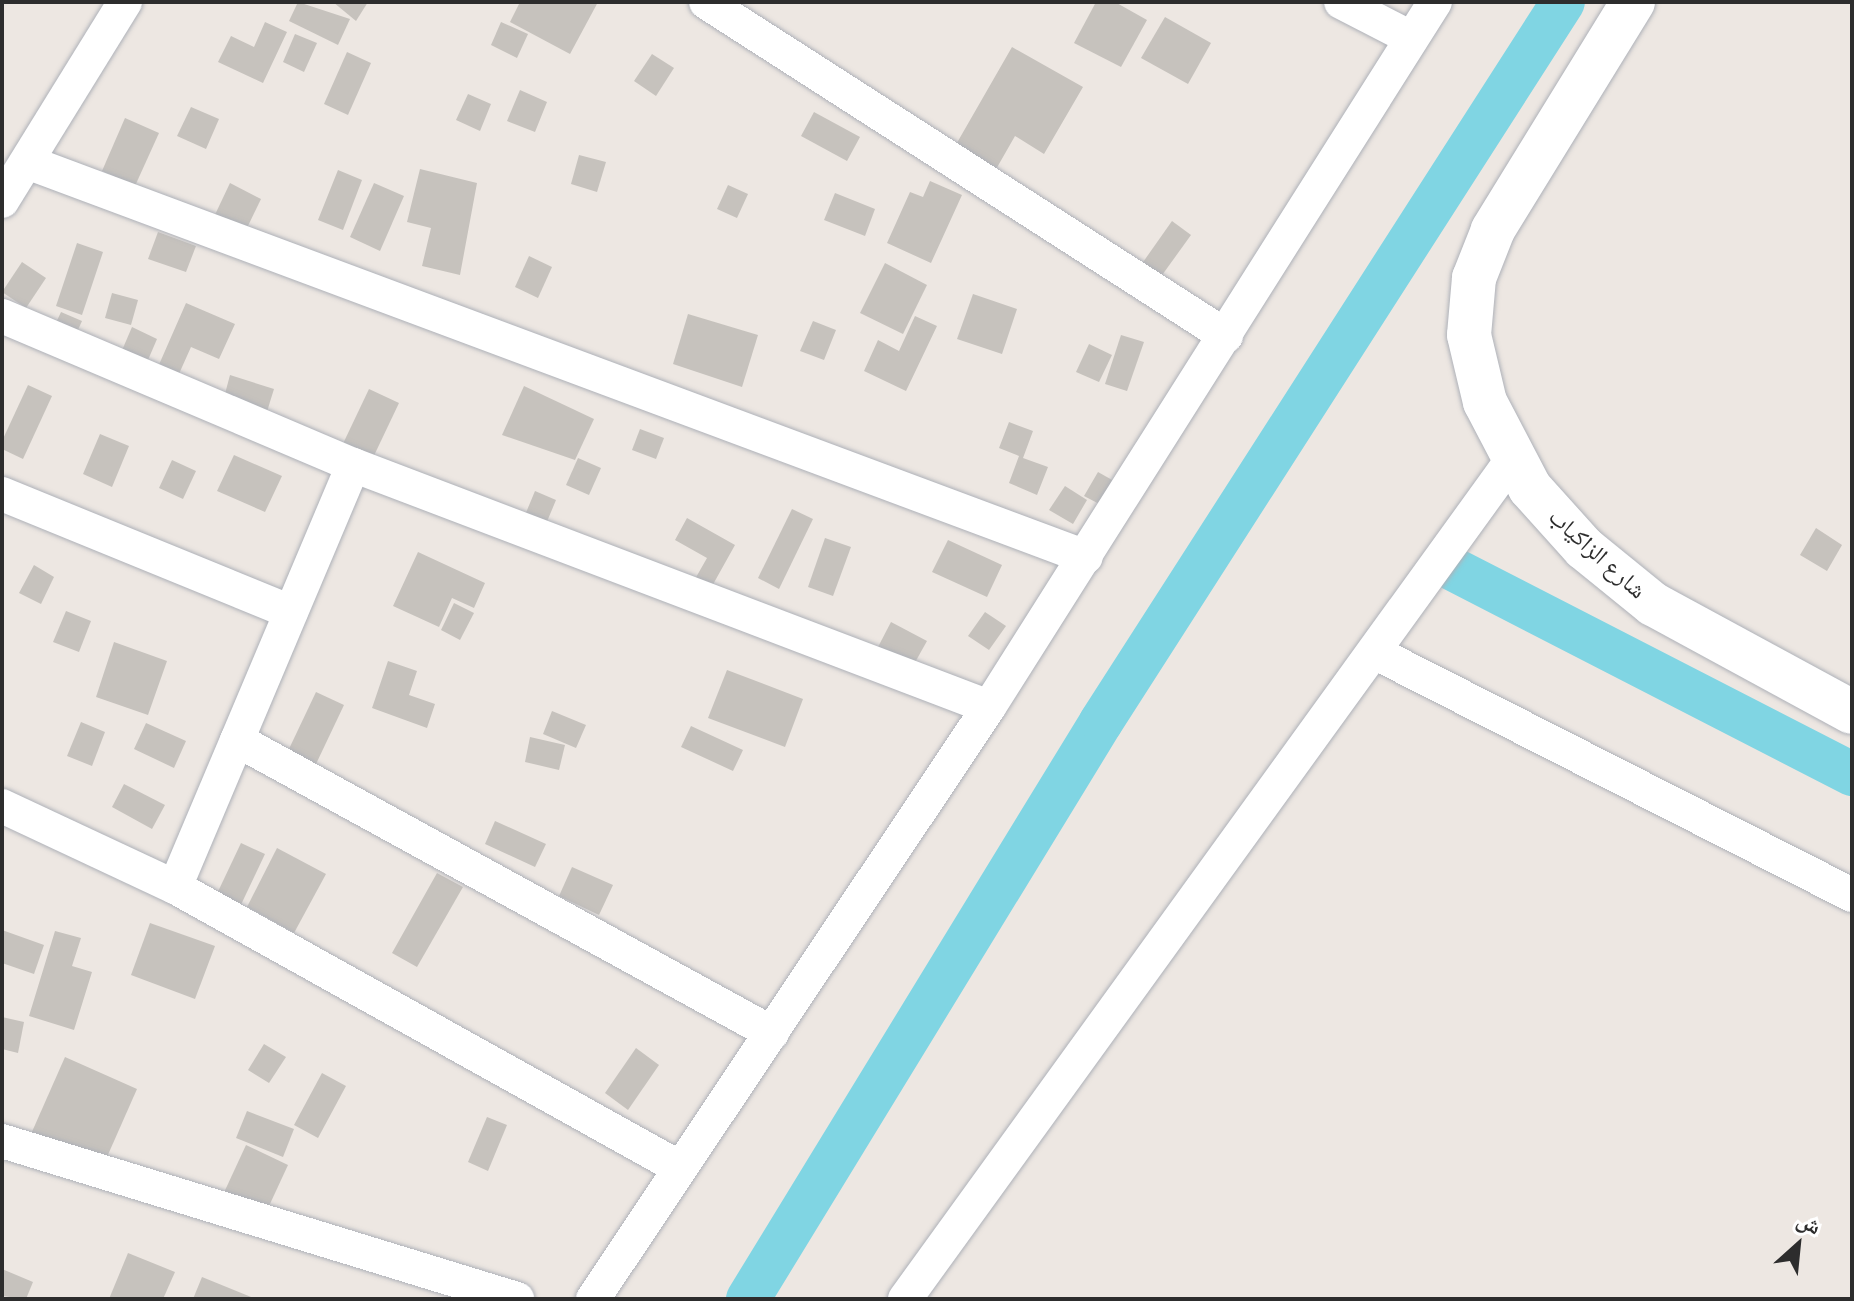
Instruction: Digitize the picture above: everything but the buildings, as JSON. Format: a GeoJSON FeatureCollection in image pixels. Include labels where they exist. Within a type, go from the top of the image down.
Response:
{"type":"FeatureCollection","features":[{"type":"Feature","properties":{"kind":"street"},"geometry":{"type":"LineString","coordinates":[[2,201],[125,2]]}},
{"type":"Feature","properties":{"kind":"street"},"geometry":{"type":"LineString","coordinates":[[706,2],[1226,336]]}},
{"type":"Feature","properties":{"kind":"street"},"geometry":{"type":"LineString","coordinates":[[1341,2],[1411,38]]}},
{"type":"Feature","properties":{"kind":"street"},"geometry":{"type":"LineString","coordinates":[[593,1299],[989,707],[1435,2]]}},
{"type":"Feature","properties":{"kind":"street","name":"شارع الزاكياب"},"geometry":{"type":"LineString","coordinates":[[1633,2],[1493,230],[1474,278],[1469,335],[1485,402],[1512,460],[1550,513],[1653,604],[1852,712]]}},
{"type":"Feature","properties":{"kind":"street"},"geometry":{"type":"LineString","coordinates":[[27,162],[1086,557]]}},
{"type":"Feature","properties":{"kind":"street"},"geometry":{"type":"LineString","coordinates":[[2,316],[353,465],[989,707]]}},
{"type":"Feature","properties":{"kind":"street"},"geometry":{"type":"LineString","coordinates":[[905,1299],[1512,460]]}},
{"type":"Feature","properties":{"kind":"street"},"geometry":{"type":"LineString","coordinates":[[175,887],[353,465]]}},
{"type":"Feature","properties":{"kind":"street"},"geometry":{"type":"LineString","coordinates":[[2,494],[291,612]]}},
{"type":"Feature","properties":{"kind":"street"},"geometry":{"type":"LineString","coordinates":[[1374,652],[1852,895]]}},
{"type":"Feature","properties":{"kind":"street"},"geometry":{"type":"LineString","coordinates":[[237,740],[772,1033]]}},
{"type":"Feature","properties":{"kind":"street"},"geometry":{"type":"LineString","coordinates":[[2,806],[175,887],[680,1168]]}},
{"type":"Feature","properties":{"kind":"street"},"geometry":{"type":"LineString","coordinates":[[2,1141],[517,1299]]}},
{"type":"Feature","properties":{"kind":"waterway"},"geometry":{"type":"LineString","coordinates":[[748,1299],[1101,722],[1563,2]]}},
{"type":"Feature","properties":{"kind":"waterway"},"geometry":{"type":"LineString","coordinates":[[1453,569],[1852,774]]}}]}
